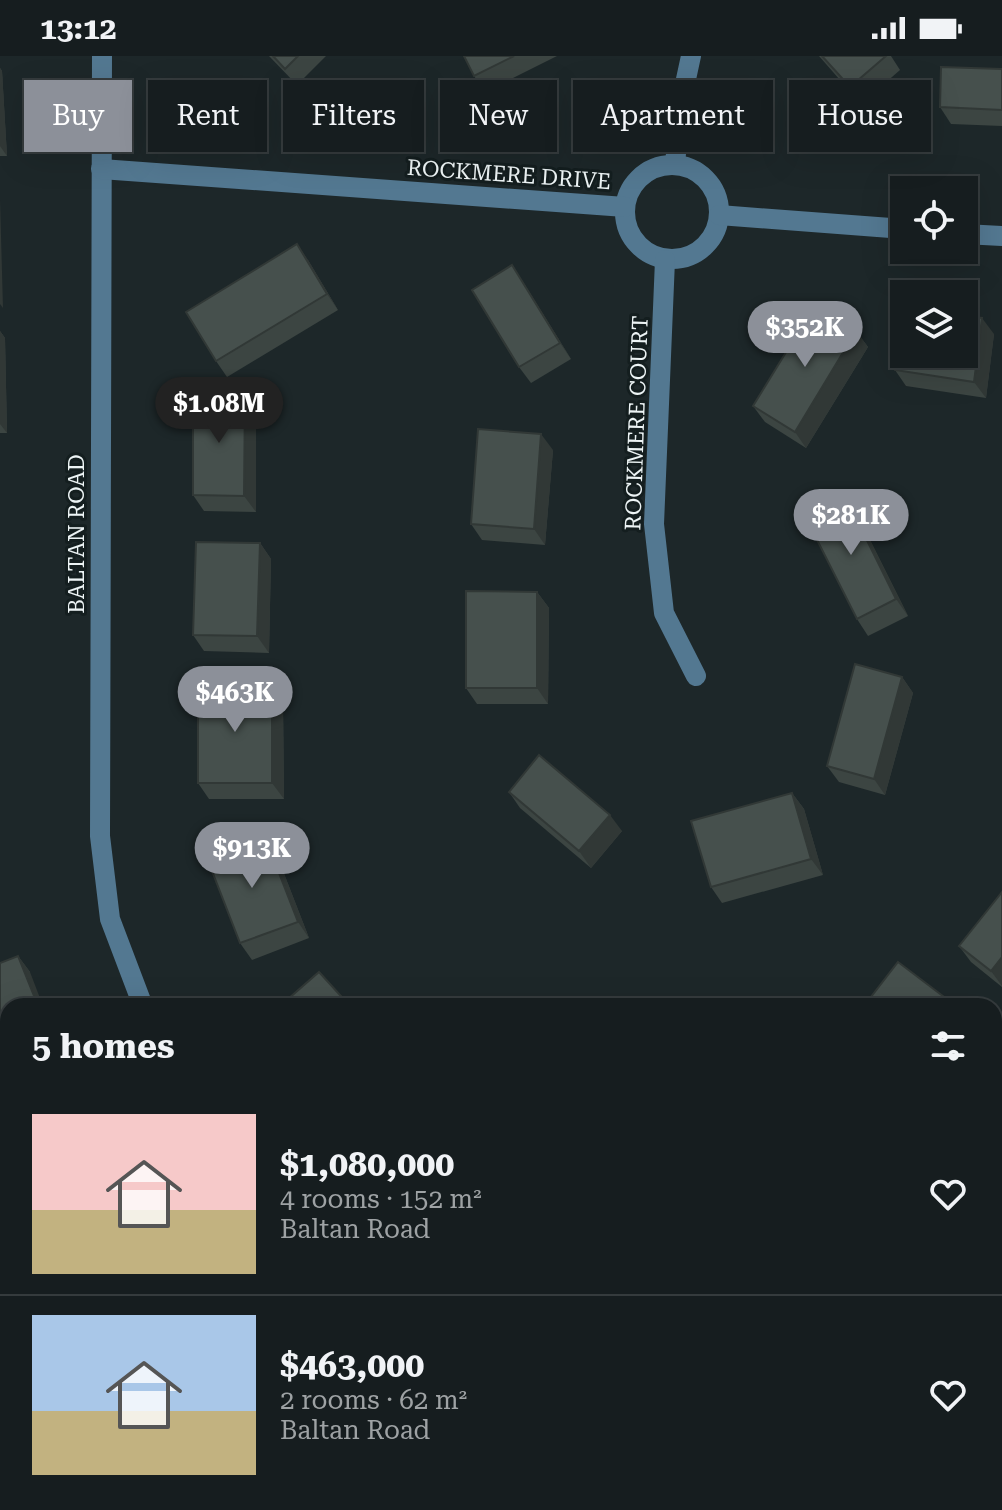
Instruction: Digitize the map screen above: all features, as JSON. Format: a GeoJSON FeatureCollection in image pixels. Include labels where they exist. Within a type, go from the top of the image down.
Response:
{"type":"FeatureCollection","features":[{"type":"Feature","properties":{"kind":"street","name":"BALTAN ROAD"},"geometry":{"type":"LineString","coordinates":[[102,56],[100,836],[110,919],[140,998]]}},
{"type":"Feature","properties":{"kind":"street"},"geometry":{"type":"LineString","coordinates":[[675,165],[680,107],[691,56]]}},
{"type":"Feature","properties":{"kind":"street"},"geometry":{"type":"LineString","coordinates":[[675,165],[690,169],[712,187],[718,201],[719,215],[716,231],[708,244],[696,254],[665,260],[639,247],[626,221],[625,207],[637,181],[661,166],[675,165]]}},
{"type":"Feature","properties":{"kind":"street","name":"ROCKMERE DRIVE"},"geometry":{"type":"LineString","coordinates":[[101,169],[625,207]]}},
{"type":"Feature","properties":{"kind":"street"},"geometry":{"type":"LineString","coordinates":[[719,215],[890,228]]}},
{"type":"Feature","properties":{"kind":"street"},"geometry":{"type":"LineString","coordinates":[[978,235],[1002,236]]}},
{"type":"Feature","properties":{"kind":"street","name":"ROCKMERE COURT"},"geometry":{"type":"LineString","coordinates":[[665,260],[654,524],[664,613],[696,676]]}},
{"type":"Feature","properties":{"kind":"building"},"geometry":{"type":"Polygon","coordinates":[[[273,56],[298,56],[285,69],[273,56]]]}},
{"type":"Feature","properties":{"kind":"building"},"geometry":{"type":"Polygon","coordinates":[[[464,56],[514,56],[474,76],[464,56]]]}},
{"type":"Feature","properties":{"kind":"building"},"geometry":{"type":"Polygon","coordinates":[[[822,56],[886,56],[858,80],[844,80],[822,56]]]}},
{"type":"Feature","properties":{"kind":"building"},"geometry":{"type":"Polygon","coordinates":[[[941,67],[1002,69],[1002,110],[940,107],[941,67]]]}},
{"type":"Feature","properties":{"kind":"building"},"geometry":{"type":"Polygon","coordinates":[[[297,244],[327,294],[216,361],[186,312],[297,244]]]}},
{"type":"Feature","properties":{"kind":"building"},"geometry":{"type":"Polygon","coordinates":[[[512,265],[560,343],[519,367],[472,290],[512,265]]]}},
{"type":"Feature","properties":{"kind":"building"},"geometry":{"type":"Polygon","coordinates":[[[815,305],[856,331],[795,432],[753,406],[815,305]]]}},
{"type":"Feature","properties":{"kind":"building"},"geometry":{"type":"Polygon","coordinates":[[[978,318],[982,318],[978,350],[978,318]]]}},
{"type":"Feature","properties":{"kind":"building"},"geometry":{"type":"Polygon","coordinates":[[[895,368],[976,368],[974,382],[895,368]]]}},
{"type":"Feature","properties":{"kind":"building"},"geometry":{"type":"Polygon","coordinates":[[[193,395],[245,396],[244,496],[193,495],[193,395]]]}},
{"type":"Feature","properties":{"kind":"building"},"geometry":{"type":"Polygon","coordinates":[[[478,429],[541,434],[534,529],[471,524],[478,429]]]}},
{"type":"Feature","properties":{"kind":"building"},"geometry":{"type":"Polygon","coordinates":[[[845,496],[896,599],[857,619],[805,516],[845,496]]]}},
{"type":"Feature","properties":{"kind":"building"},"geometry":{"type":"Polygon","coordinates":[[[196,542],[260,543],[257,636],[193,635],[196,542]]]}},
{"type":"Feature","properties":{"kind":"building"},"geometry":{"type":"Polygon","coordinates":[[[466,591],[537,592],[537,688],[466,688],[466,591]]]}},
{"type":"Feature","properties":{"kind":"building"},"geometry":{"type":"Polygon","coordinates":[[[855,664],[902,677],[874,779],[827,766],[855,664]]]}},
{"type":"Feature","properties":{"kind":"building"},"geometry":{"type":"Polygon","coordinates":[[[198,685],[272,686],[272,783],[198,783],[198,685]]]}},
{"type":"Feature","properties":{"kind":"building"},"geometry":{"type":"Polygon","coordinates":[[[539,755],[610,815],[579,851],[509,792],[539,755]]]}},
{"type":"Feature","properties":{"kind":"building"},"geometry":{"type":"Polygon","coordinates":[[[792,793],[811,859],[711,887],[691,821],[792,793]]]}},
{"type":"Feature","properties":{"kind":"building"},"geometry":{"type":"Polygon","coordinates":[[[265,837],[298,922],[240,943],[207,858],[265,837]]]}},
{"type":"Feature","properties":{"kind":"building"},"geometry":{"type":"Polygon","coordinates":[[[1002,892],[1002,957],[991,971],[959,946],[1002,892]]]}},
{"type":"Feature","properties":{"kind":"building"},"geometry":{"type":"Polygon","coordinates":[[[18,956],[35,998],[0,998],[0,963],[18,956]]]}},
{"type":"Feature","properties":{"kind":"building"},"geometry":{"type":"Polygon","coordinates":[[[898,962],[945,998],[870,998],[898,962]]]}},
{"type":"Feature","properties":{"kind":"building"},"geometry":{"type":"Polygon","coordinates":[[[319,972],[343,998],[289,998],[319,972]]]}}]}
